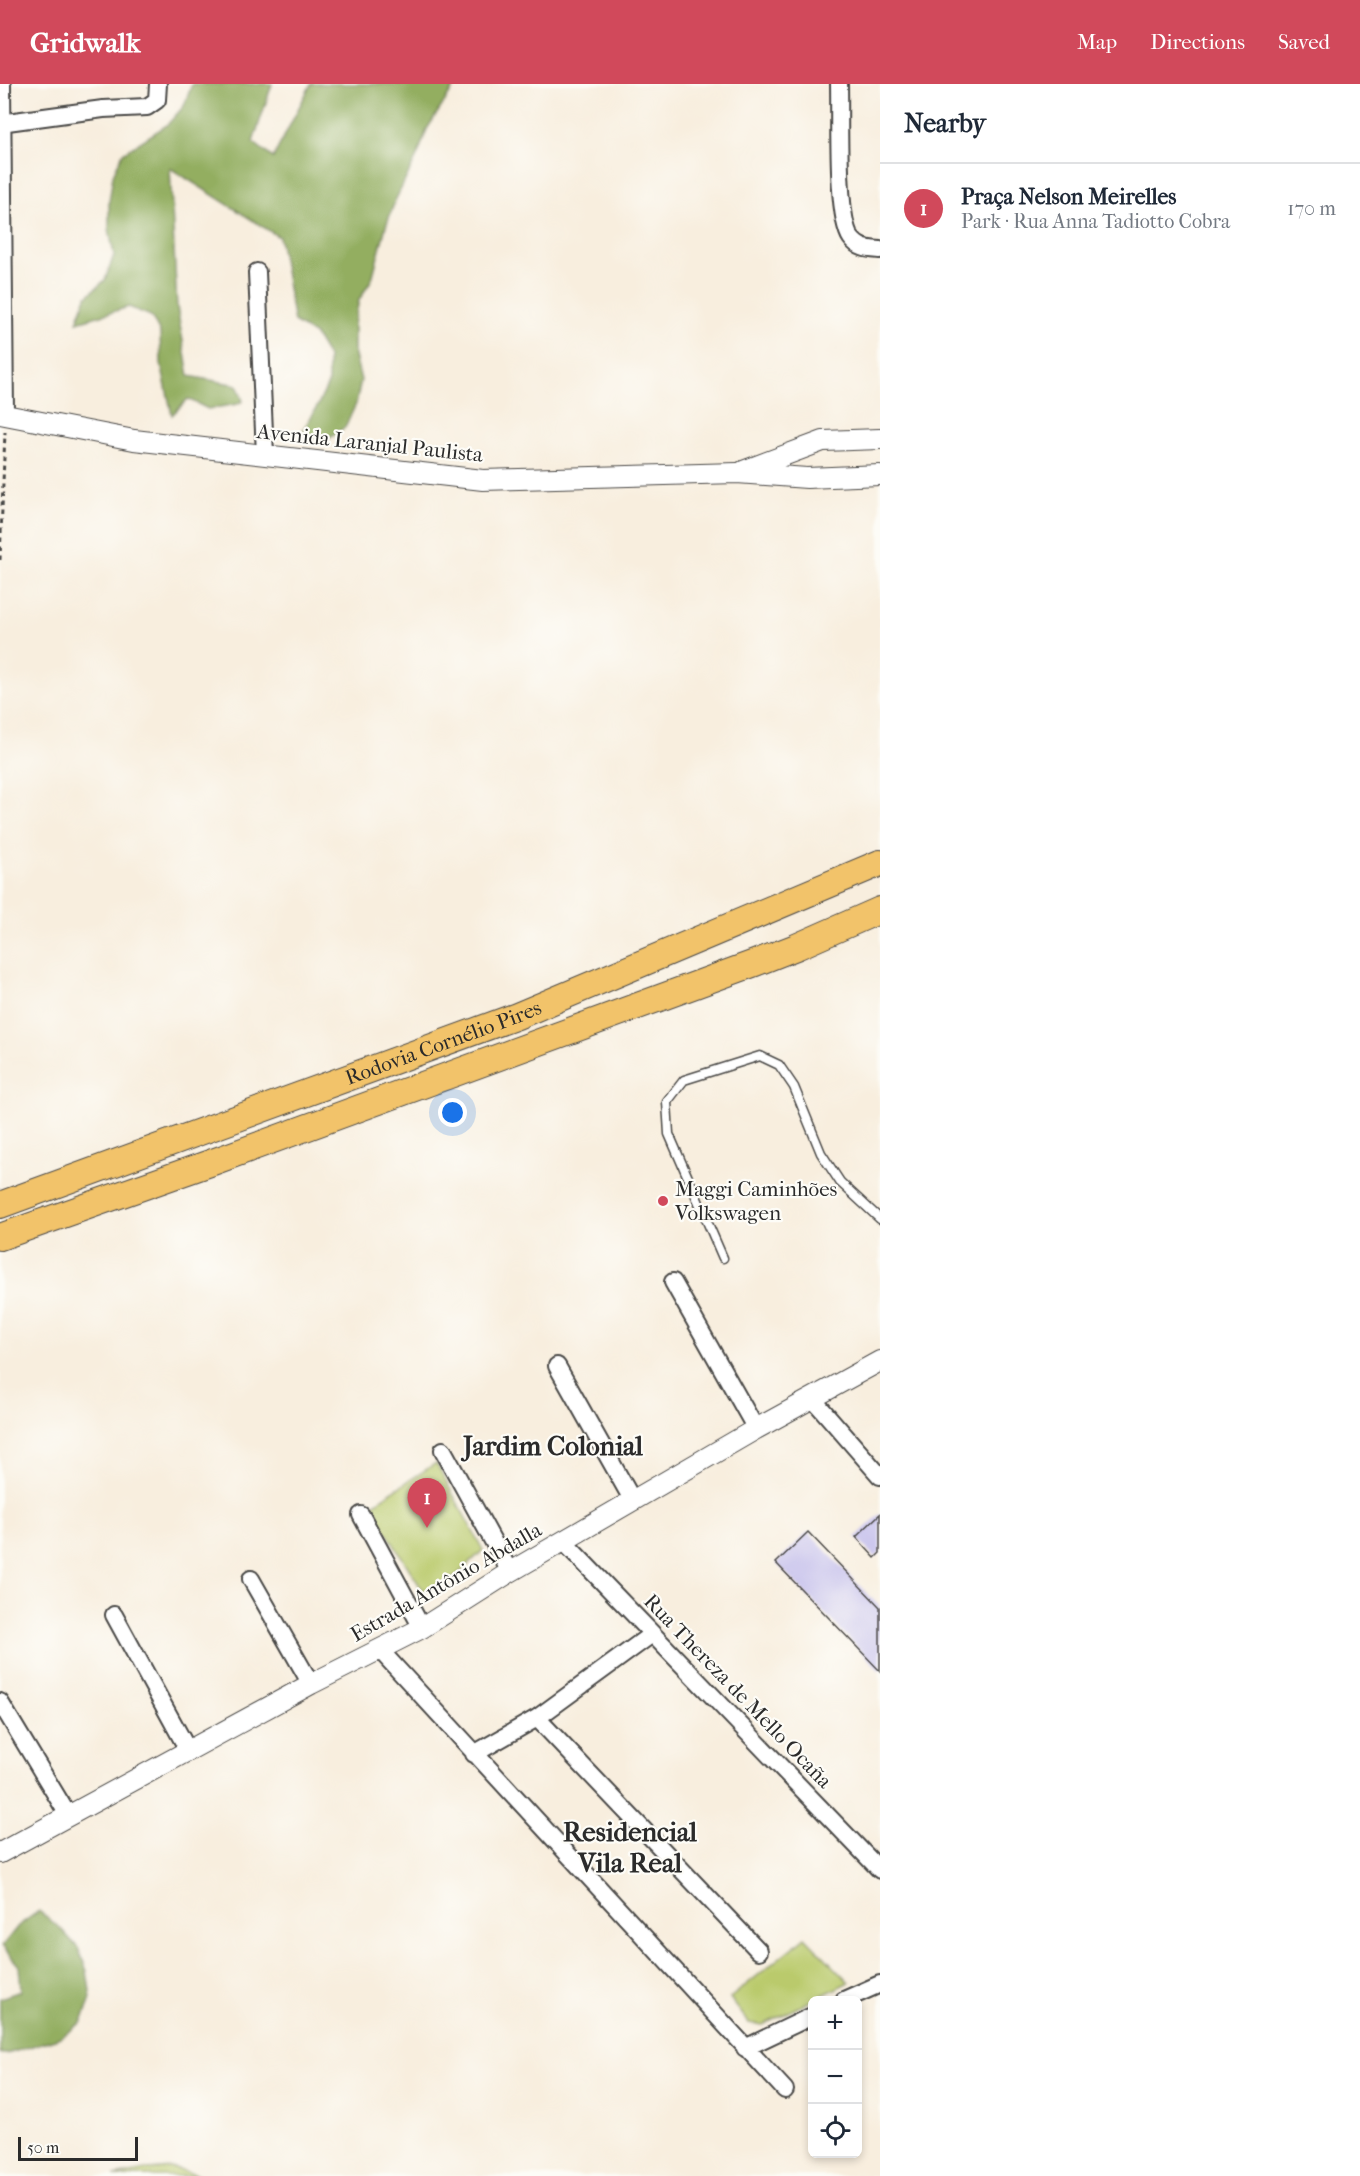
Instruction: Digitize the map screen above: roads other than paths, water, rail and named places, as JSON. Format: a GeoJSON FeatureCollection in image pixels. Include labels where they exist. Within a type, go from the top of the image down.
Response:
{"type":"FeatureCollection","features":[{"type":"Feature","properties":{"kind":"main road","name":"Rodovia Cornélio Pires"},"geometry":{"type":"LineString","coordinates":[[0,1205],[518,1016],[880,863]]}},
{"type":"Feature","properties":{"kind":"main road","name":"Rodovia Cornélio Pires"},"geometry":{"type":"LineString","coordinates":[[0,1237],[232,1155],[765,959],[880,910]]}},
{"type":"Feature","properties":{"kind":"street"},"geometry":{"type":"LineString","coordinates":[[2,84],[3,414]]}},
{"type":"Feature","properties":{"kind":"street"},"geometry":{"type":"LineString","coordinates":[[2,123],[103,109],[147,106],[157,100],[158,84]]}},
{"type":"Feature","properties":{"kind":"street"},"geometry":{"type":"LineString","coordinates":[[839,84],[842,212],[851,238],[864,249],[880,250]]}},
{"type":"Feature","properties":{"kind":"street"},"geometry":{"type":"LineString","coordinates":[[257,272],[265,455]]}},
{"type":"Feature","properties":{"kind":"street","name":"Avenida Laranjal Paulista"},"geometry":{"type":"LineString","coordinates":[[3,414],[134,440],[483,480],[737,473],[807,478],[880,475]]}},
{"type":"Feature","properties":{"kind":"street","name":"Avenida Laranjal Paulista"},"geometry":{"type":"LineString","coordinates":[[737,473],[823,441],[880,439]]}},
{"type":"Feature","properties":{"kind":"street"},"geometry":{"type":"LineString","coordinates":[[807,478],[811,458],[823,441]]}},
{"type":"Feature","properties":{"kind":"street"},"geometry":{"type":"LineString","coordinates":[[673,1282],[756,1428]]}},
{"type":"Feature","properties":{"kind":"street","name":"Estrada Antônio Abdalla"},"geometry":{"type":"LineString","coordinates":[[0,1853],[311,1684],[422,1628],[510,1572],[756,1428],[880,1361]]}},
{"type":"Feature","properties":{"kind":"street"},"geometry":{"type":"LineString","coordinates":[[556,1366],[633,1501]]}},
{"type":"Feature","properties":{"kind":"street"},"geometry":{"type":"LineString","coordinates":[[812,1398],[880,1476]]}},
{"type":"Feature","properties":{"kind":"street"},"geometry":{"type":"LineString","coordinates":[[443,1450],[510,1572]]}},
{"type":"Feature","properties":{"kind":"street"},"geometry":{"type":"LineString","coordinates":[[360,1515],[422,1628]]}},
{"type":"Feature","properties":{"kind":"street","name":"Rua Thereza de Mello Ocaña"},"geometry":{"type":"LineString","coordinates":[[564,1542],[880,1870]]}},
{"type":"Feature","properties":{"kind":"street"},"geometry":{"type":"LineString","coordinates":[[251,1579],[311,1684]]}},
{"type":"Feature","properties":{"kind":"street"},"geometry":{"type":"LineString","coordinates":[[114,1616],[189,1752]]}},
{"type":"Feature","properties":{"kind":"street"},"geometry":{"type":"LineString","coordinates":[[474,1754],[537,1718],[652,1634]]}},
{"type":"Feature","properties":{"kind":"street"},"geometry":{"type":"LineString","coordinates":[[380,1649],[784,2090]]}},
{"type":"Feature","properties":{"kind":"street"},"geometry":{"type":"LineString","coordinates":[[0,1702],[68,1815]]}},
{"type":"Feature","properties":{"kind":"street"},"geometry":{"type":"LineString","coordinates":[[537,1718],[759,1951]]}},
{"type":"Feature","properties":{"kind":"street"},"geometry":{"type":"LineString","coordinates":[[855,1996],[880,1984]]}},
{"type":"Feature","properties":{"kind":"street"},"geometry":{"type":"LineString","coordinates":[[746,2048],[808,2018]]}},
{"type":"Feature","properties":{"kind":"lane"},"geometry":{"type":"LineString","coordinates":[[723,1258],[669,1134],[667,1102],[684,1080],[760,1056],[779,1065],[794,1087],[821,1153],[840,1182],[880,1219]]}},
{"type":"Feature","properties":{"kind":"place","name":"Maggi Caminhões Volkswagen"},"geometry":{"type":"Point","coordinates":[663,1201]}},
{"type":"Feature","properties":{"kind":"place","name":"Praça Nelson Meirelles"},"geometry":{"type":"Point","coordinates":[427,1528]}},
{"type":"Feature","properties":{"kind":"district","name":"Jardim Colonial"},"geometry":{"type":"Point","coordinates":[553,1446]}},
{"type":"Feature","properties":{"kind":"district","name":"Residencial Vila Real"},"geometry":{"type":"Point","coordinates":[630,1848]}}]}
